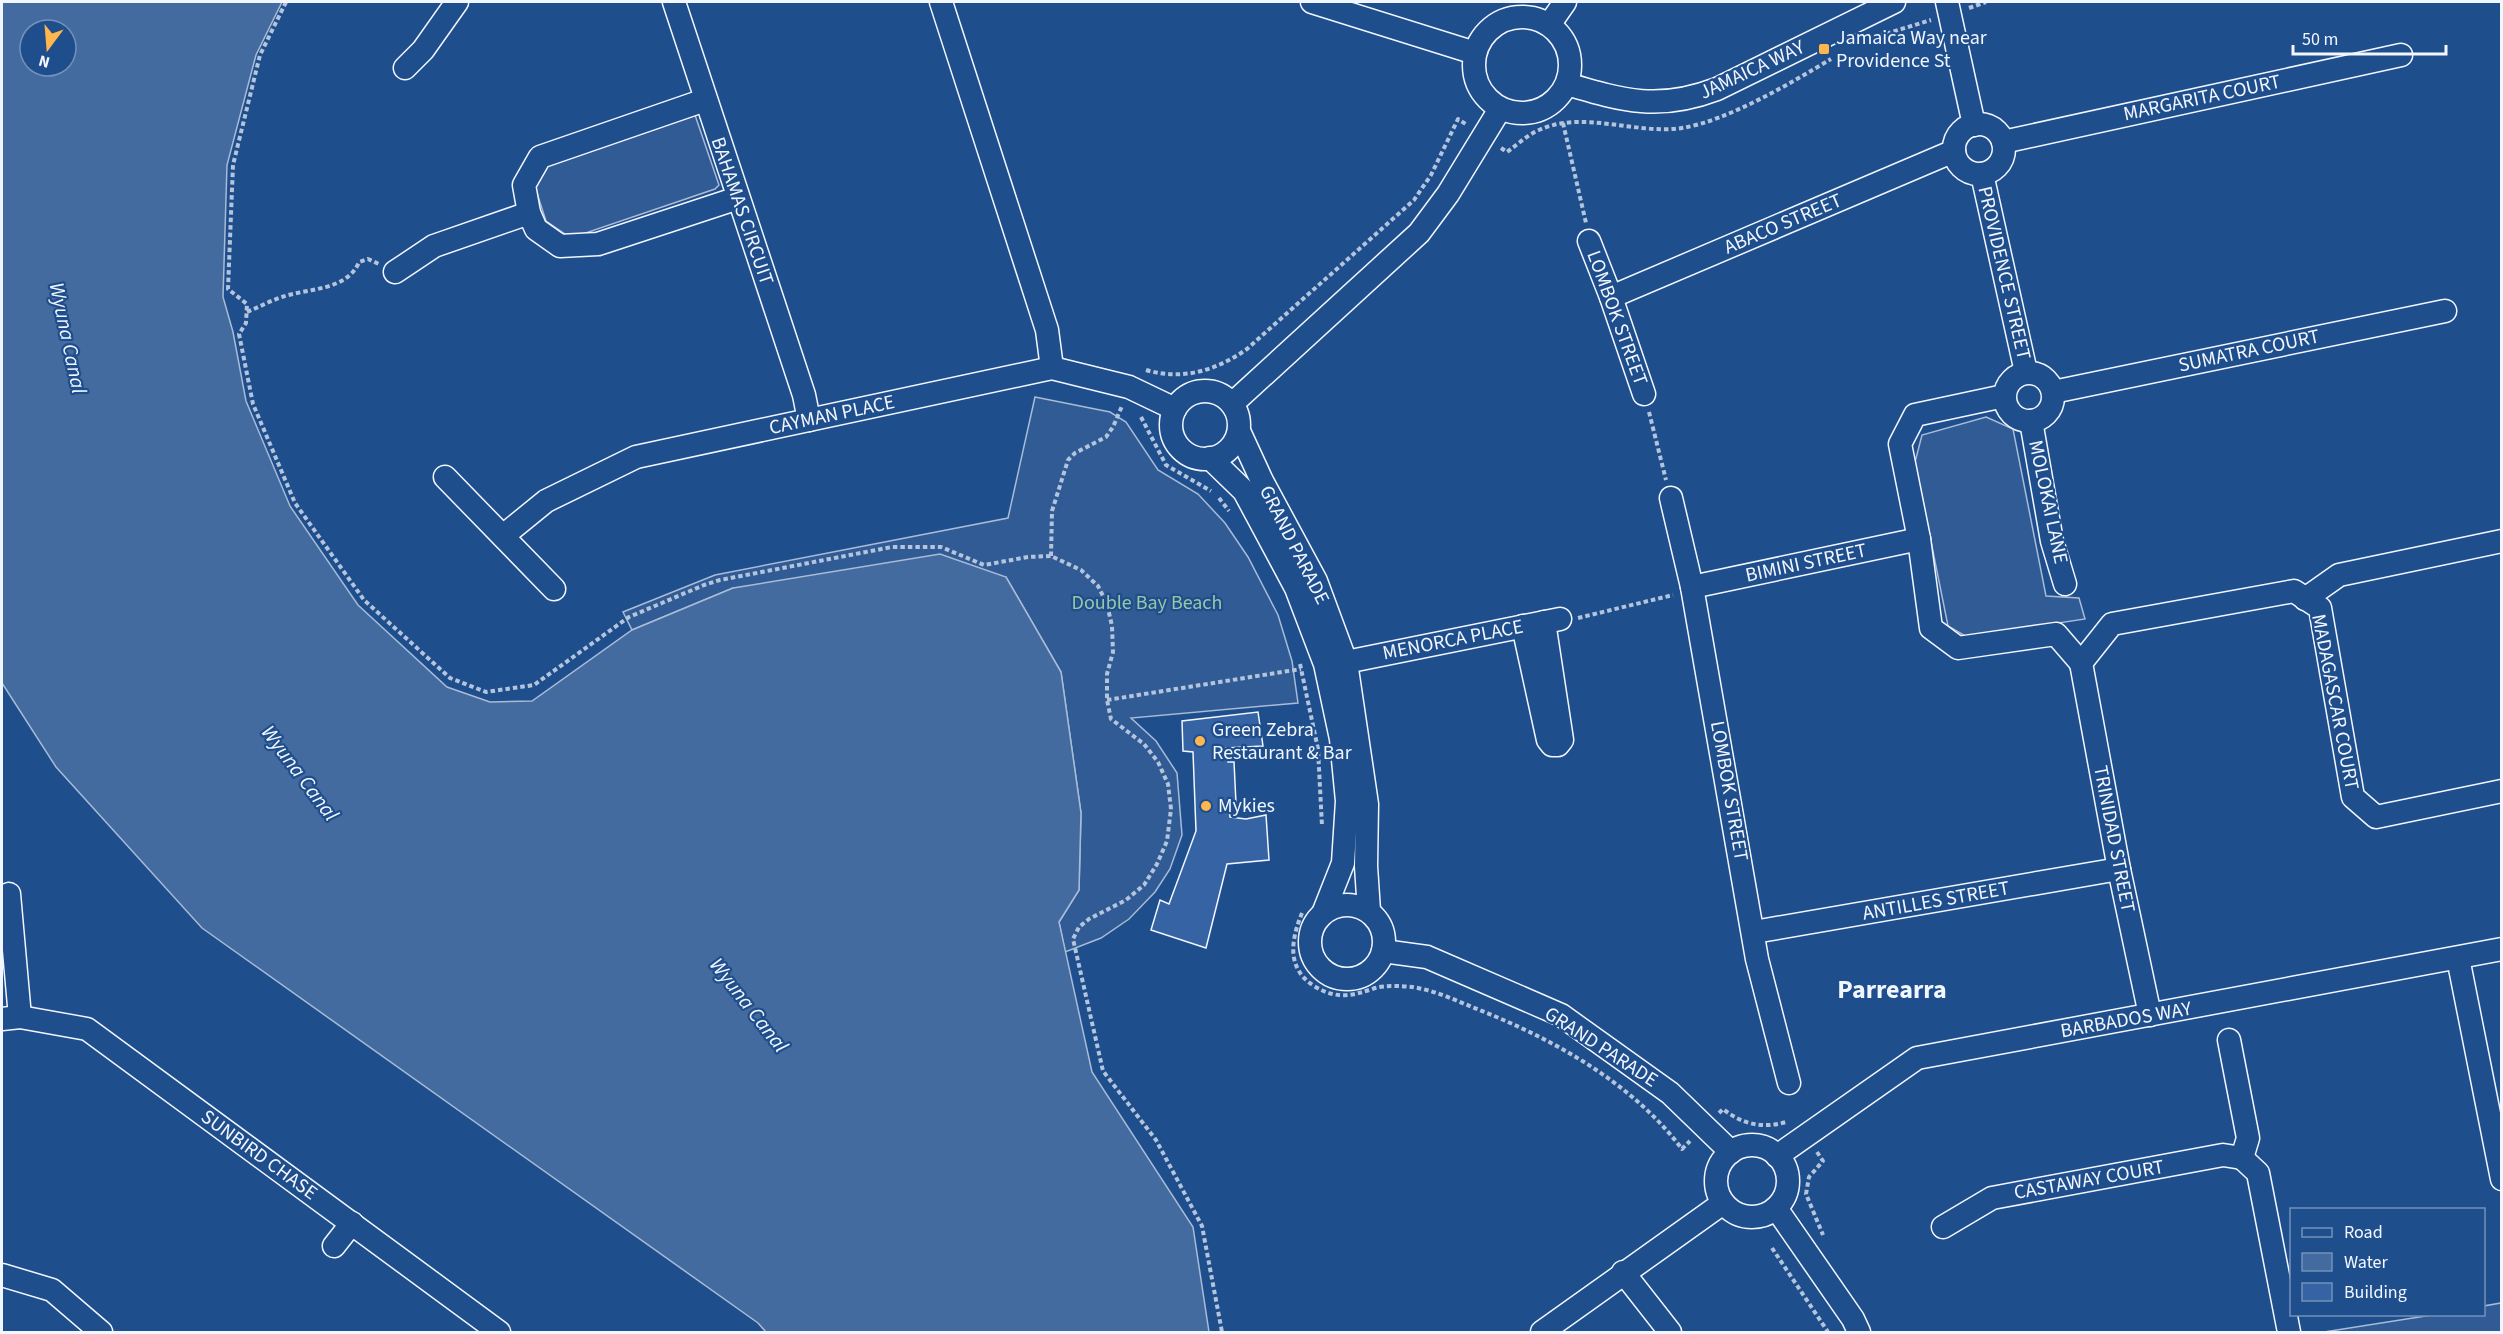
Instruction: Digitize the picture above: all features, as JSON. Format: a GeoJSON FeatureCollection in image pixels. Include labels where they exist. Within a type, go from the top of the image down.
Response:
{"type":"FeatureCollection","features":[{"type":"Feature","properties":{"kind":"street"},"geometry":{"type":"LineString","coordinates":[[405,68],[423,50],[457,2]]}},
{"type":"Feature","properties":{"kind":"street","name":"BAHAMAS CIRCUIT"},"geometry":{"type":"LineString","coordinates":[[674,2],[804,395],[809,420]]}},
{"type":"Feature","properties":{"kind":"street"},"geometry":{"type":"LineString","coordinates":[[941,2],[1047,330],[1052,368]]}},
{"type":"Feature","properties":{"kind":"street"},"geometry":{"type":"LineString","coordinates":[[1312,2],[1475,53]]}},
{"type":"Feature","properties":{"kind":"street"},"geometry":{"type":"LineString","coordinates":[[1549,25],[1565,2]]}},
{"type":"Feature","properties":{"kind":"street","name":"JAMAICA WAY"},"geometry":{"type":"LineString","coordinates":[[1567,84],[1632,101],[1657,103],[1696,97],[1717,89],[1894,2]]}},
{"type":"Feature","properties":{"kind":"street"},"geometry":{"type":"LineString","coordinates":[[1948,8],[1974,125]]}},
{"type":"Feature","properties":{"kind":"street"},"geometry":{"type":"LineString","coordinates":[[1514,17],[1532,18],[1549,25],[1561,37],[1569,51],[1571,68],[1567,84],[1558,98],[1546,107],[1531,113],[1515,113],[1500,109],[1487,99],[1478,85],[1473,69],[1475,53],[1483,36],[1497,24],[1514,17]]}},
{"type":"Feature","properties":{"kind":"street","name":"MARGARITA COURT"},"geometry":{"type":"LineString","coordinates":[[2003,142],[2402,55]]}},
{"type":"Feature","properties":{"kind":"street"},"geometry":{"type":"LineString","coordinates":[[705,100],[540,157],[524,185],[529,213],[536,229],[560,246],[598,244],[738,198]]}},
{"type":"Feature","properties":{"kind":"street"},"geometry":{"type":"LineString","coordinates":[[1232,404],[1419,233],[1448,194],[1500,109]]}},
{"type":"Feature","properties":{"kind":"street"},"geometry":{"type":"LineString","coordinates":[[1983,124],[1998,132],[2005,150],[1997,168],[1982,174],[1973,174],[1963,169],[1954,151],[1955,142],[1961,133],[1974,125],[1983,124]]}},
{"type":"Feature","properties":{"kind":"street","name":"ABACO STREET"},"geometry":{"type":"LineString","coordinates":[[1611,297],[1954,151]]}},
{"type":"Feature","properties":{"kind":"street","name":"PROVIDENCE STREET"},"geometry":{"type":"LineString","coordinates":[[1982,174],[2026,372]]}},
{"type":"Feature","properties":{"kind":"street"},"geometry":{"type":"LineString","coordinates":[[395,272],[434,246],[529,213]]}},
{"type":"Feature","properties":{"kind":"street","name":"LOMBOK STREET"},"geometry":{"type":"LineString","coordinates":[[1588,241],[1611,297],[1644,394]]}},
{"type":"Feature","properties":{"kind":"street","name":"SUMATRA COURT"},"geometry":{"type":"LineString","coordinates":[[2053,392],[2445,311]]}},
{"type":"Feature","properties":{"kind":"street","name":"CAYMAN PLACE"},"geometry":{"type":"LineString","coordinates":[[503,536],[546,501],[636,457],[1052,368],[1126,401],[1175,409]]}},
{"type":"Feature","properties":{"kind":"street"},"geometry":{"type":"LineString","coordinates":[[2026,372],[2043,377],[2053,392],[2049,410],[2043,416],[2031,421],[2023,420],[2012,414],[2004,396],[2011,380],[2026,372]]}},
{"type":"Feature","properties":{"kind":"street"},"geometry":{"type":"LineString","coordinates":[[1202,391],[1224,396],[1237,412],[1239,431],[1235,441],[1229,449],[1210,458],[1192,456],[1178,444],[1171,427],[1175,409],[1182,400],[1202,391]]}},
{"type":"Feature","properties":{"kind":"street"},"geometry":{"type":"LineString","coordinates":[[2004,396],[1915,415],[1900,444],[1919,539],[1931,628],[1958,648],[2056,634],[2081,663],[2112,624],[2294,591],[2306,598],[2339,575],[2502,541]]}},
{"type":"Feature","properties":{"kind":"street","name":"MOLOKAI LANE"},"geometry":{"type":"LineString","coordinates":[[2031,421],[2052,541],[2066,584]]}},
{"type":"Feature","properties":{"kind":"street","name":"GRAND PARADE"},"geometry":{"type":"LineString","coordinates":[[1239,431],[1262,481],[1316,581],[1346,662],[1367,804],[1366,866],[1369,911]]}},
{"type":"Feature","properties":{"kind":"street","name":"GRAND PARADE"},"geometry":{"type":"LineString","coordinates":[[1210,458],[1244,491],[1296,588],[1325,664],[1341,739],[1347,801],[1343,863],[1315,908]]}},
{"type":"Feature","properties":{"kind":"street"},"geometry":{"type":"LineString","coordinates":[[446,477],[554,589]]}},
{"type":"Feature","properties":{"kind":"street","name":"LOMBOK STREET"},"geometry":{"type":"LineString","coordinates":[[1671,498],[1692,587],[1757,959],[1790,1083]]}},
{"type":"Feature","properties":{"kind":"street","name":"BIMINI STREET"},"geometry":{"type":"LineString","coordinates":[[1692,587],[1919,539]]}},
{"type":"Feature","properties":{"kind":"street","name":"MADAGASCAR COURT"},"geometry":{"type":"LineString","coordinates":[[2306,598],[2320,608],[2353,796],[2376,817],[2502,791]]}},
{"type":"Feature","properties":{"kind":"street","name":"MENORCA PLACE"},"geometry":{"type":"LineString","coordinates":[[1346,662],[1542,622]]}},
{"type":"Feature","properties":{"kind":"street","name":"TRINIDAD STREET"},"geometry":{"type":"LineString","coordinates":[[2081,663],[2119,869],[2150,1015]]}},
{"type":"Feature","properties":{"kind":"street","name":"ANTILLES STREET"},"geometry":{"type":"LineString","coordinates":[[1754,932],[2119,869]]}},
{"type":"Feature","properties":{"kind":"street"},"geometry":{"type":"LineString","coordinates":[[9,894],[11,1018]]}},
{"type":"Feature","properties":{"kind":"street"},"geometry":{"type":"LineString","coordinates":[[1346,904],[1358,906],[1369,911],[1377,919],[1382,929],[1383,951],[1373,968],[1357,978],[1338,977],[1320,968],[1309,946],[1310,933],[1315,921],[1315,908],[1346,904]]}},
{"type":"Feature","properties":{"kind":"street","name":"BARBADOS WAY"},"geometry":{"type":"LineString","coordinates":[[1778,1156],[1917,1058],[2502,949]]}},
{"type":"Feature","properties":{"kind":"street","name":"GRAND PARADE"},"geometry":{"type":"LineString","coordinates":[[1383,951],[1427,957],[1561,1015],[1670,1093],[1731,1152]]}},
{"type":"Feature","properties":{"kind":"street"},"geometry":{"type":"LineString","coordinates":[[2458,958],[2502,1179]]}},
{"type":"Feature","properties":{"kind":"street","name":"SUNBIRD CHASE"},"geometry":{"type":"LineString","coordinates":[[11,1018],[87,1029],[500,1332]]}},
{"type":"Feature","properties":{"kind":"street"},"geometry":{"type":"LineString","coordinates":[[2229,1040],[2248,1138],[2242,1158],[2258,1173],[2289,1332]]}},
{"type":"Feature","properties":{"kind":"street"},"geometry":{"type":"LineString","coordinates":[[1750,1145],[1760,1146],[1778,1156],[1785,1165],[1788,1176],[1787,1188],[1776,1208],[1766,1215],[1748,1216],[1732,1211],[1723,1203],[1716,1181],[1723,1160],[1731,1152],[1750,1145]]}},
{"type":"Feature","properties":{"kind":"street","name":"CASTAWAY COURT"},"geometry":{"type":"LineString","coordinates":[[1943,1227],[1992,1198],[2223,1155],[2242,1158]]}},
{"type":"Feature","properties":{"kind":"street"},"geometry":{"type":"LineString","coordinates":[[1542,1332],[1623,1272],[1723,1203]]}},
{"type":"Feature","properties":{"kind":"street"},"geometry":{"type":"LineString","coordinates":[[1776,1208],[1853,1319],[1859,1332]]}},
{"type":"Feature","properties":{"kind":"street"},"geometry":{"type":"LineString","coordinates":[[334,1246],[352,1223]]}},
{"type":"Feature","properties":{"kind":"street"},"geometry":{"type":"LineString","coordinates":[[1623,1272],[1670,1332]]}},
{"type":"Feature","properties":{"kind":"street"},"geometry":{"type":"LineString","coordinates":[[2,1275],[52,1290],[101,1332]]}},
{"type":"Feature","properties":{"kind":"path"},"geometry":{"type":"LineString","coordinates":[[286,2],[260,55],[233,165],[228,289],[247,304],[246,323],[239,334],[253,404],[295,503],[364,600],[450,678],[486,692],[534,685],[629,617],[704,585],[892,547],[941,547],[984,565],[1028,557],[1052,556],[1081,570],[1098,586],[1107,604],[1112,626],[1113,652],[1107,674],[1107,700],[1112,719],[1144,744],[1158,762],[1168,784],[1171,809],[1167,841],[1144,885],[1126,900],[1089,919],[1079,927],[1073,939],[1103,1071],[1156,1140],[1202,1226],[1222,1332]]}},
{"type":"Feature","properties":{"kind":"path"},"geometry":{"type":"LineString","coordinates":[[1870,39],[1948,8]]}},
{"type":"Feature","properties":{"kind":"path"},"geometry":{"type":"LineString","coordinates":[[1052,556],[1052,511],[1068,460],[1075,453],[1106,437],[1126,401],[1134,367],[1169,374],[1200,372],[1227,363],[1292,311],[1414,200],[1431,174],[1458,119],[1507,152],[1538,130],[1563,123],[1581,122],[1642,129],[1682,128],[1708,121],[1743,106],[1804,75],[1838,54]]}},
{"type":"Feature","properties":{"kind":"path"},"geometry":{"type":"LineString","coordinates":[[1563,123],[1588,241]]}},
{"type":"Feature","properties":{"kind":"path"},"geometry":{"type":"LineString","coordinates":[[247,312],[282,297],[342,282],[354,273],[359,262],[368,259],[395,272]]}},
{"type":"Feature","properties":{"kind":"path"},"geometry":{"type":"LineString","coordinates":[[1644,394],[1671,498]]}},
{"type":"Feature","properties":{"kind":"path"},"geometry":{"type":"LineString","coordinates":[[1135,412],[1145,422],[1166,465],[1215,494],[1230,513]]}},
{"type":"Feature","properties":{"kind":"path"},"geometry":{"type":"LineString","coordinates":[[1542,622],[1584,617],[1604,610],[1670,597],[1692,587]]}},
{"type":"Feature","properties":{"kind":"path"},"geometry":{"type":"LineString","coordinates":[[1299,661],[1318,749],[1323,830]]}},
{"type":"Feature","properties":{"kind":"path"},"geometry":{"type":"LineString","coordinates":[[1107,700],[1302,669]]}},
{"type":"Feature","properties":{"kind":"path"},"geometry":{"type":"LineString","coordinates":[[1315,908],[1295,931],[1293,957],[1296,968],[1314,985],[1326,991],[1353,996],[1376,988],[1411,987],[1442,995],[1504,1019],[1564,1050],[1623,1090],[1672,1136],[1682,1149]]}},
{"type":"Feature","properties":{"kind":"path"},"geometry":{"type":"LineString","coordinates":[[1723,1109],[1749,1124],[1774,1124],[1791,1120],[1805,1137],[1823,1161],[1809,1177],[1806,1194],[1811,1211],[1826,1240]]}},
{"type":"Feature","properties":{"kind":"path"},"geometry":{"type":"LineString","coordinates":[[1772,1248],[1828,1332]]}},
{"type":"Feature","properties":{"kind":"shaded area"},"geometry":{"type":"Polygon","coordinates":[[[695,115],[719,185],[715,189],[571,238],[546,221],[535,187],[543,165],[695,115]]]}},
{"type":"Feature","properties":{"kind":"shaded area","name":"Double Bay Beach"},"geometry":{"type":"Polygon","coordinates":[[[1035,397],[1110,412],[1126,422],[1158,470],[1198,494],[1225,523],[1248,557],[1278,615],[1292,661],[1298,703],[1131,718],[1156,741],[1177,773],[1182,835],[1170,869],[1155,892],[1129,919],[1101,938],[1065,952],[1059,922],[1079,890],[1081,813],[1061,672],[1006,577],[733,588],[632,630],[623,612],[715,575],[1008,518],[1035,397]]]}},
{"type":"Feature","properties":{"kind":"shaded area"},"geometry":{"type":"Polygon","coordinates":[[[1986,417],[2013,429],[2046,596],[2079,598],[2085,619],[1967,637],[1948,626],[1915,462],[1922,435],[1986,417]]]}},
{"type":"Feature","properties":{"kind":"shaded area"},"geometry":{"type":"Polygon","coordinates":[[[2501,1303],[2501,1332],[2324,1332],[2426,1316],[2485,1316],[2485,1306],[2501,1303]]]}},
{"type":"Feature","properties":{"kind":"water","name":"Wyuna Canal"},"geometry":{"type":"Polygon","coordinates":[[[2,2],[282,2],[256,55],[227,165],[223,297],[233,332],[246,401],[290,506],[358,605],[447,687],[490,702],[532,701],[632,630],[733,588],[940,554],[1006,577],[1061,672],[1081,813],[1079,890],[1059,922],[1092,1072],[1193,1227],[1209,1332],[766,1332],[758,1323],[202,928],[56,767],[2,683],[2,2]]]}},
{"type":"Feature","properties":{"kind":"building"},"geometry":{"type":"Polygon","coordinates":[[[1258,712],[1263,746],[1226,748],[1228,762],[1234,762],[1236,803],[1228,804],[1230,817],[1246,819],[1266,815],[1269,860],[1227,864],[1206,948],[1151,930],[1160,900],[1169,904],[1196,831],[1193,752],[1183,751],[1182,721],[1258,712]]]}},
{"type":"Feature","properties":{"kind":"place","name":"Jamaica Way near Providence St"},"geometry":{"type":"Point","coordinates":[1824,49]}},
{"type":"Feature","properties":{"kind":"place","name":"Green Zebra Restaurant & Bar"},"geometry":{"type":"Point","coordinates":[1200,741]}},
{"type":"Feature","properties":{"kind":"place","name":"Mykies"},"geometry":{"type":"Point","coordinates":[1206,806]}},
{"type":"Feature","properties":{"kind":"district","name":"Parrearra"},"geometry":{"type":"Point","coordinates":[1892,989]}}]}
